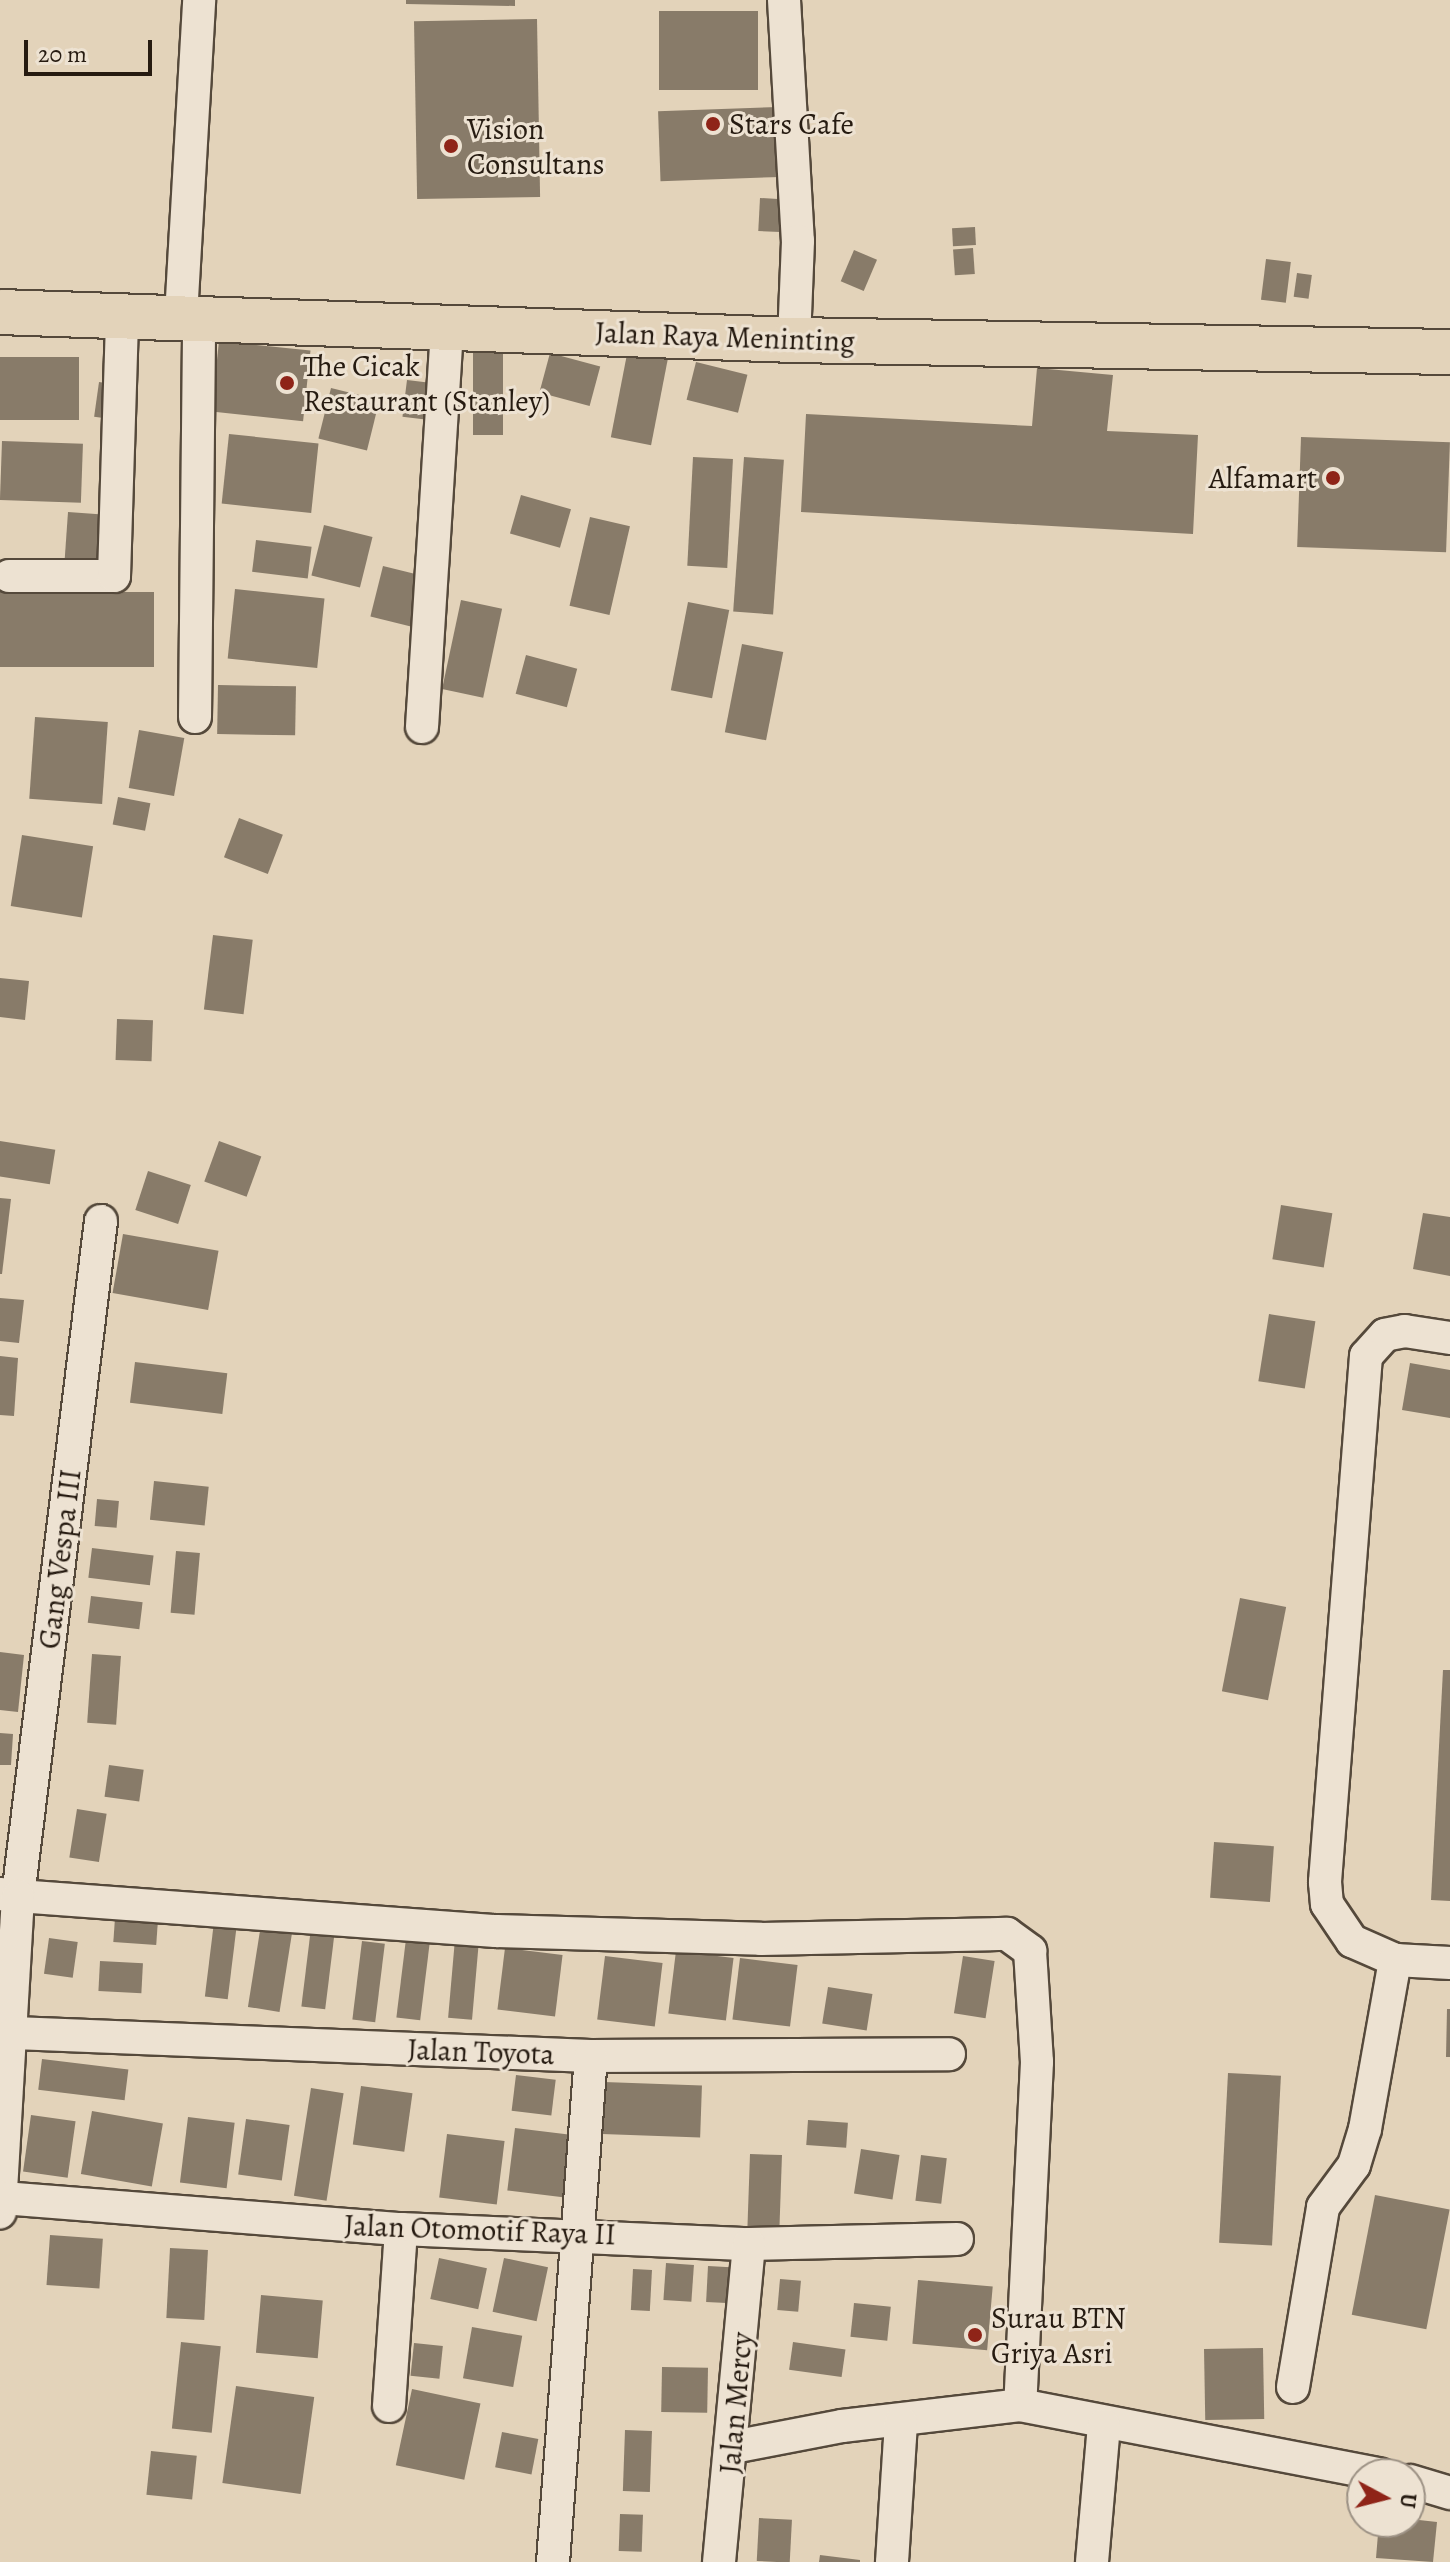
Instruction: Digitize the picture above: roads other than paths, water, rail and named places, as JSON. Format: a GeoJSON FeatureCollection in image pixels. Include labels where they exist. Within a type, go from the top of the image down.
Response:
{"type":"FeatureCollection","features":[{"type":"Feature","properties":{"kind":"highway","name":"Jalan Raya Meninting"},"geometry":{"type":"LineString","coordinates":[[0,312],[794,340],[1450,352]]}},
{"type":"Feature","properties":{"kind":"street"},"geometry":{"type":"LineString","coordinates":[[195,717],[190,317],[199,0]]}},
{"type":"Feature","properties":{"kind":"street"},"geometry":{"type":"LineString","coordinates":[[784,0],[798,241],[794,340]]}},
{"type":"Feature","properties":{"kind":"street"},"geometry":{"type":"LineString","coordinates":[[9,576],[114,576],[122,315]]}},
{"type":"Feature","properties":{"kind":"street"},"geometry":{"type":"LineString","coordinates":[[422,727],[447,327]]}},
{"type":"Feature","properties":{"kind":"street","name":"Gang Vespa III"},"geometry":{"type":"LineString","coordinates":[[9,1895],[101,1221]]}},
{"type":"Feature","properties":{"kind":"street"},"geometry":{"type":"LineString","coordinates":[[1450,1338],[1405,1331],[1385,1335],[1366,1356],[1325,1882],[1337,1925],[1395,1960],[1450,1963]]}},
{"type":"Feature","properties":{"kind":"street"},"geometry":{"type":"LineString","coordinates":[[2,2205],[14,2033],[9,1895],[497,1931],[761,1939],[1007,1934],[1030,1951],[1037,2062],[1020,2405]]}},
{"type":"Feature","properties":{"kind":"street"},"geometry":{"type":"LineString","coordinates":[[1293,2387],[1323,2207],[1354,2165],[1365,2129],[1395,1960]]}},
{"type":"Feature","properties":{"kind":"street","name":"Jalan Toyota"},"geometry":{"type":"LineString","coordinates":[[14,2033],[591,2056],[949,2054]]}},
{"type":"Feature","properties":{"kind":"street"},"geometry":{"type":"LineString","coordinates":[[553,2562],[591,2056]]}},
{"type":"Feature","properties":{"kind":"street","name":"Jalan Otomotif Raya II"},"geometry":{"type":"LineString","coordinates":[[2,2205],[401,2229],[576,2233],[749,2244],[957,2239]]}},
{"type":"Feature","properties":{"kind":"street"},"geometry":{"type":"LineString","coordinates":[[389,2406],[401,2229]]}},
{"type":"Feature","properties":{"kind":"street","name":"Jalan Mercy"},"geometry":{"type":"LineString","coordinates":[[719,2562],[733,2447],[749,2244]]}},
{"type":"Feature","properties":{"kind":"street"},"geometry":{"type":"LineString","coordinates":[[733,2447],[1020,2405],[1104,2426],[1346,2468]]}},
{"type":"Feature","properties":{"kind":"street"},"geometry":{"type":"LineString","coordinates":[[892,2562],[901,2422]]}},
{"type":"Feature","properties":{"kind":"street"},"geometry":{"type":"LineString","coordinates":[[1092,2562],[1104,2426]]}},
{"type":"Feature","properties":{"kind":"street"},"geometry":{"type":"LineString","coordinates":[[1426,2486],[1450,2493]]}},
{"type":"Feature","properties":{"kind":"place","name":"Stars Cafe"},"geometry":{"type":"Point","coordinates":[713,124]}},
{"type":"Feature","properties":{"kind":"place","name":"Vision Consultans"},"geometry":{"type":"Point","coordinates":[451,146]}},
{"type":"Feature","properties":{"kind":"place","name":"The Cicak Restaurant (Stanley)"},"geometry":{"type":"Point","coordinates":[287,383]}},
{"type":"Feature","properties":{"kind":"place","name":"Alfamart"},"geometry":{"type":"Point","coordinates":[1333,478]}},
{"type":"Feature","properties":{"kind":"place","name":"Surau BTN Griya Asri"},"geometry":{"type":"Point","coordinates":[975,2335]}}]}
